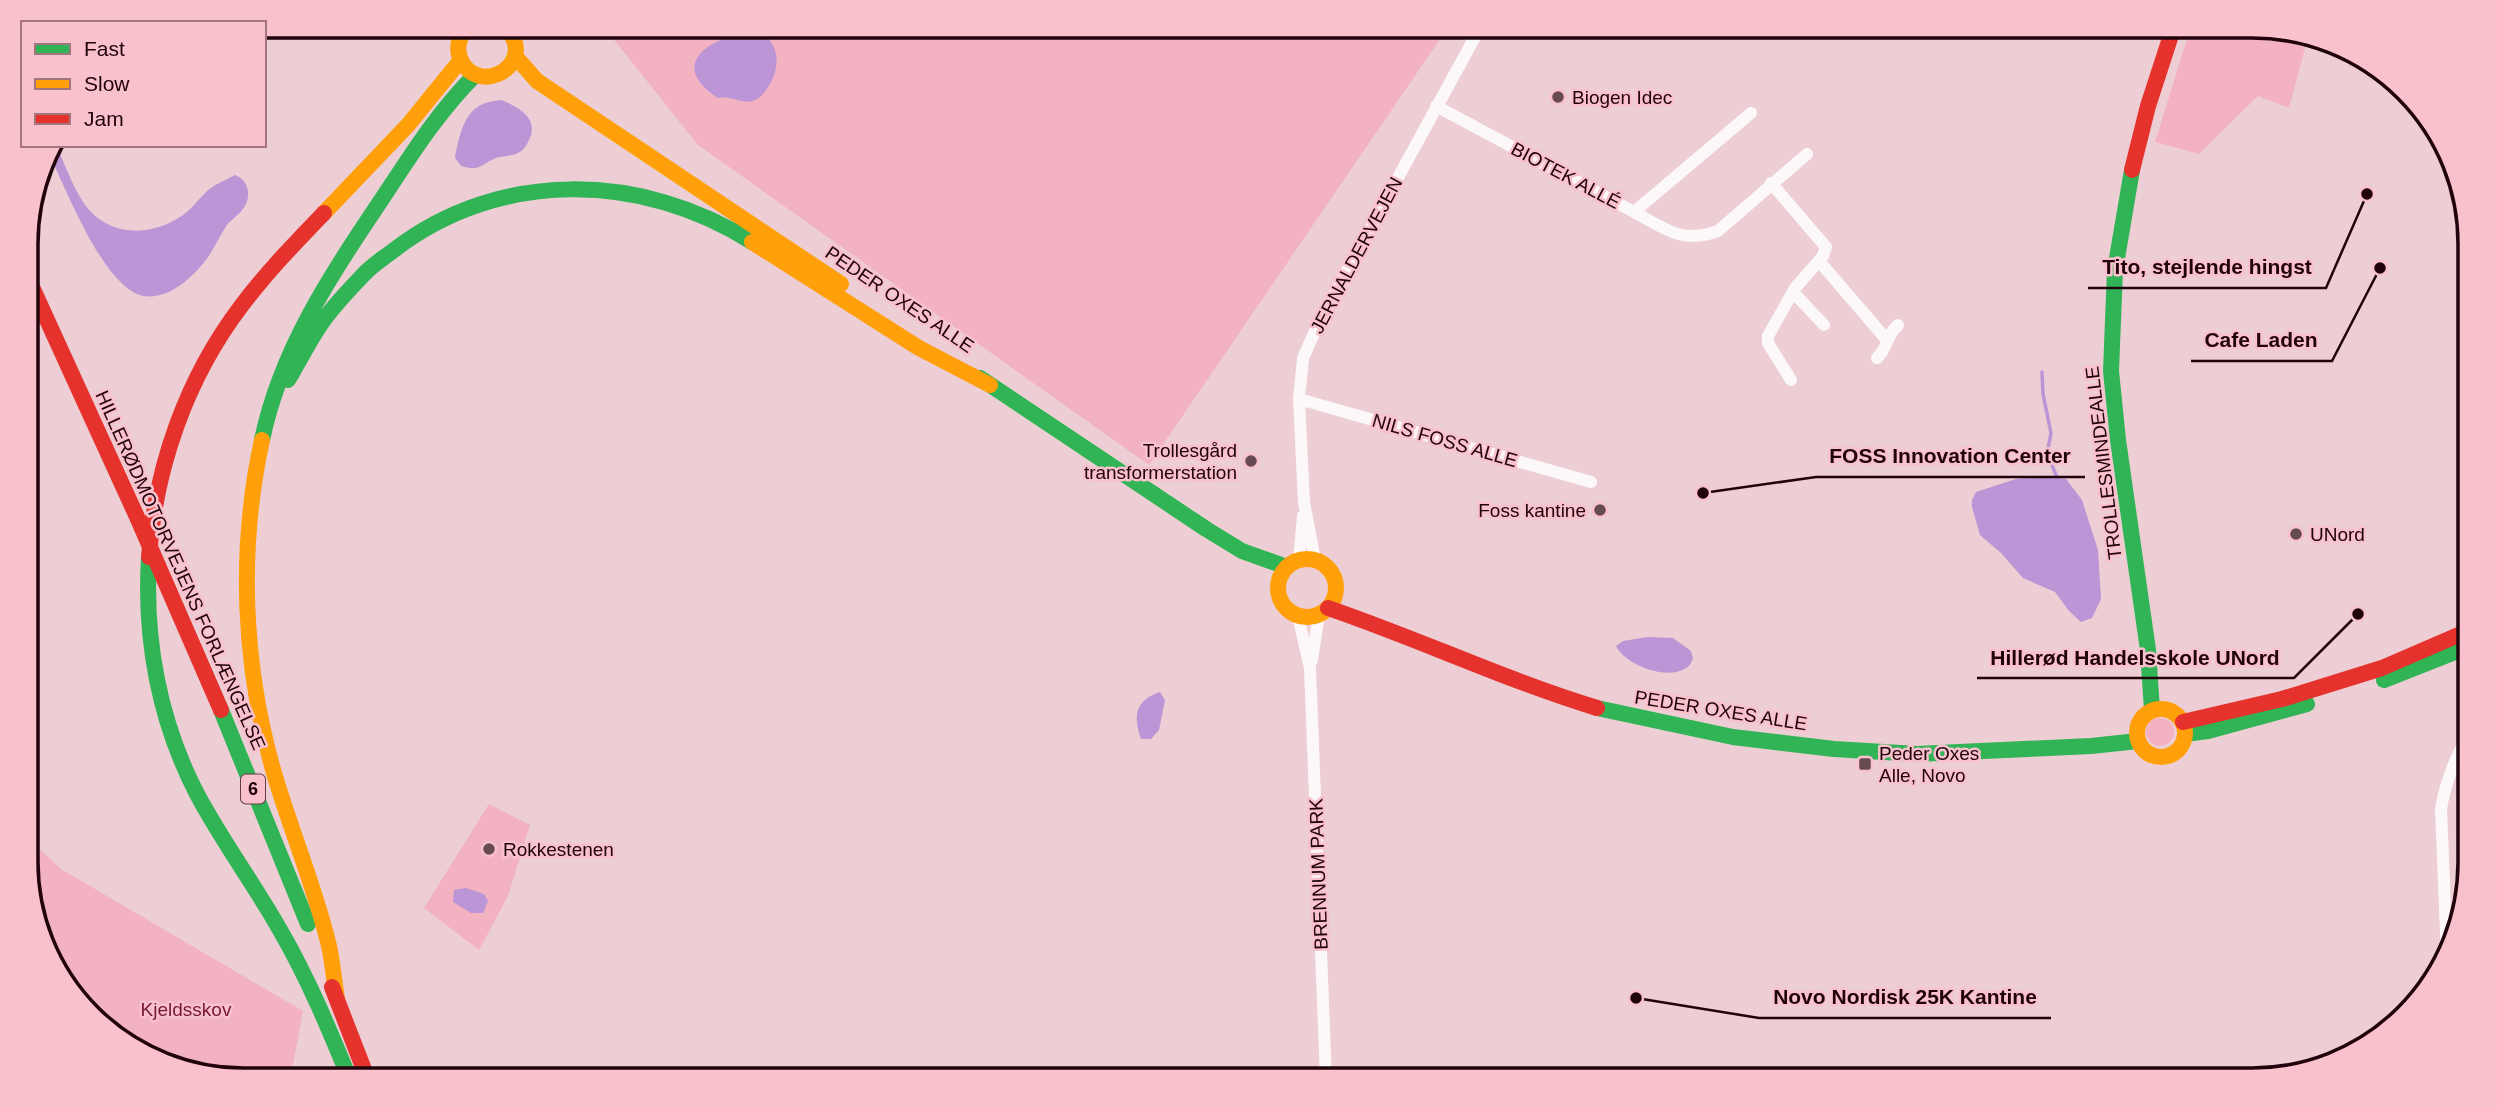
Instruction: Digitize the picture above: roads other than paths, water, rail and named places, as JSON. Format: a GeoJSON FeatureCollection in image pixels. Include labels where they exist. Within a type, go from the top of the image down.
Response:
{"type":"FeatureCollection","features":[{"type":"Feature","properties":{"kind":"main road"},"geometry":{"type":"LineString","coordinates":[[459,39],[460,61],[466,69],[475,75],[491,78],[506,70],[515,56],[513,39]]}},
{"type":"Feature","properties":{"kind":"main road","name":"TROLLESMINDEALLE"},"geometry":{"type":"LineString","coordinates":[[2158,709],[2148,674],[2148,650],[2117,431],[2111,356],[2117,239],[2134,156],[2169,39]]}},
{"type":"Feature","properties":{"kind":"main road","name":"PEDER OXES ALLE"},"geometry":{"type":"LineString","coordinates":[[515,56],[537,80],[1242,551],[1295,567]]}},
{"type":"Feature","properties":{"kind":"main road"},"geometry":{"type":"LineString","coordinates":[[345,1068],[292,949],[204,808],[183,766],[155,674],[149,625],[149,542],[168,447],[195,381],[216,341],[241,305],[435,96],[460,61]]}},
{"type":"Feature","properties":{"kind":"main road","name":"PEDER OXES ALLE"},"geometry":{"type":"LineString","coordinates":[[506,70],[537,80]]}},
{"type":"Feature","properties":{"kind":"main road"},"geometry":{"type":"LineString","coordinates":[[337,999],[328,943],[273,774],[252,662],[248,609],[253,481],[263,430],[279,378],[299,331],[327,281],[456,93],[475,75]]}},
{"type":"Feature","properties":{"kind":"main road"},"geometry":{"type":"LineString","coordinates":[[252,662],[258,496],[275,416],[289,379],[307,343],[357,279],[404,241],[431,224],[458,212],[517,194],[561,188],[617,190],[672,202],[724,224],[919,348],[990,384]]}},
{"type":"Feature","properties":{"kind":"main road","name":"HILLERØDMOTORVEJENS FORLÆNGELSE"},"geometry":{"type":"LineString","coordinates":[[39,302],[130,499],[242,762],[363,1068]]}},
{"type":"Feature","properties":{"kind":"main road"},"geometry":{"type":"LineString","coordinates":[[1295,567],[1331,572],[1336,583],[1336,592],[1324,611],[1309,617],[1290,612],[1282,602],[1278,590],[1295,567]]}},
{"type":"Feature","properties":{"kind":"main road","name":"PEDER OXES ALLE"},"geometry":{"type":"LineString","coordinates":[[1336,592],[1390,629]]}},
{"type":"Feature","properties":{"kind":"main road","name":"PEDER OXES ALLE"},"geometry":{"type":"LineString","coordinates":[[1324,611],[1390,629],[1540,691],[1615,714],[1733,737],[1834,749],[1917,754],[2062,747],[2138,735]]}},
{"type":"Feature","properties":{"kind":"main road"},"geometry":{"type":"LineString","coordinates":[[2184,728],[2370,672],[2458,634]]}},
{"type":"Feature","properties":{"kind":"main road"},"geometry":{"type":"LineString","coordinates":[[2184,728],[2180,747],[2168,756],[2154,756],[2142,747],[2138,735],[2145,714],[2158,709],[2171,711],[2184,728],[2208,731],[2296,708],[2384,680],[2458,651]]}},
{"type":"Feature","properties":{"kind":"street","name":"JERNALDERVEJEN"},"geometry":{"type":"LineString","coordinates":[[1295,567],[1304,502],[1299,399],[1303,358],[1310,338],[1473,39]]}},
{"type":"Feature","properties":{"kind":"street","name":"BIOTEK ALLÉ"},"geometry":{"type":"LineString","coordinates":[[1437,106],[1634,212],[1751,113]]}},
{"type":"Feature","properties":{"kind":"street"},"geometry":{"type":"LineString","coordinates":[[1634,212],[1679,235],[1703,236],[1718,231],[1807,154]]}},
{"type":"Feature","properties":{"kind":"street"},"geometry":{"type":"LineString","coordinates":[[1771,183],[1825,244],[1825,251],[1819,261],[1802,278],[1769,336],[1768,343],[1791,380]]}},
{"type":"Feature","properties":{"kind":"street"},"geometry":{"type":"LineString","coordinates":[[1819,261],[1886,339]]}},
{"type":"Feature","properties":{"kind":"street"},"geometry":{"type":"LineString","coordinates":[[1793,292],[1824,325]]}},
{"type":"Feature","properties":{"kind":"street"},"geometry":{"type":"LineString","coordinates":[[1877,358],[1885,350],[1888,333],[1898,325]]}},
{"type":"Feature","properties":{"kind":"street","name":"NILS FOSS ALLE"},"geometry":{"type":"LineString","coordinates":[[1299,399],[1591,482]]}},
{"type":"Feature","properties":{"kind":"street","name":"BRENNUM PARK"},"geometry":{"type":"LineString","coordinates":[[1310,667],[1324,611]]}},
{"type":"Feature","properties":{"kind":"street","name":"BRENNUM PARK"},"geometry":{"type":"LineString","coordinates":[[1298,616],[1310,667],[1326,1067]]}},
{"type":"Feature","properties":{"kind":"street"},"geometry":{"type":"LineString","coordinates":[[2446,933],[2441,809],[2452,764],[2458,753]]}},
{"type":"Feature","properties":{"kind":"waterway"},"geometry":{"type":"LineString","coordinates":[[2042,372],[2043,394],[2051,433],[2047,454],[2057,477]]}},
{"type":"Feature","properties":{"kind":"place","name":"Biogen Idec"},"geometry":{"type":"Point","coordinates":[1558,97]}},
{"type":"Feature","properties":{"kind":"place","name":"Tito, stejlende hingst"},"geometry":{"type":"Point","coordinates":[2367,194]}},
{"type":"Feature","properties":{"kind":"place","name":"Cafe Laden"},"geometry":{"type":"Point","coordinates":[2380,268]}},
{"type":"Feature","properties":{"kind":"place","name":"Trollesgård transformerstation"},"geometry":{"type":"Point","coordinates":[1251,461]}},
{"type":"Feature","properties":{"kind":"place","name":"FOSS Innovation Center"},"geometry":{"type":"Point","coordinates":[1703,493]}},
{"type":"Feature","properties":{"kind":"place","name":"Foss kantine"},"geometry":{"type":"Point","coordinates":[1600,510]}},
{"type":"Feature","properties":{"kind":"place","name":"UNord"},"geometry":{"type":"Point","coordinates":[2296,534]}},
{"type":"Feature","properties":{"kind":"place","name":"Hillerød Handelsskole UNord"},"geometry":{"type":"Point","coordinates":[2358,614]}},
{"type":"Feature","properties":{"kind":"place","name":"Peder Oxes Alle, Novo"},"geometry":{"type":"Point","coordinates":[1865,764]}},
{"type":"Feature","properties":{"kind":"place","name":"Rokkestenen"},"geometry":{"type":"Point","coordinates":[489,849]}},
{"type":"Feature","properties":{"kind":"place","name":"Novo Nordisk 25K Kantine"},"geometry":{"type":"Point","coordinates":[1636,998]}},
{"type":"Feature","properties":{"kind":"park label","name":"Kjeldsskov"},"geometry":{"type":"Point","coordinates":[186,1009]}}]}
